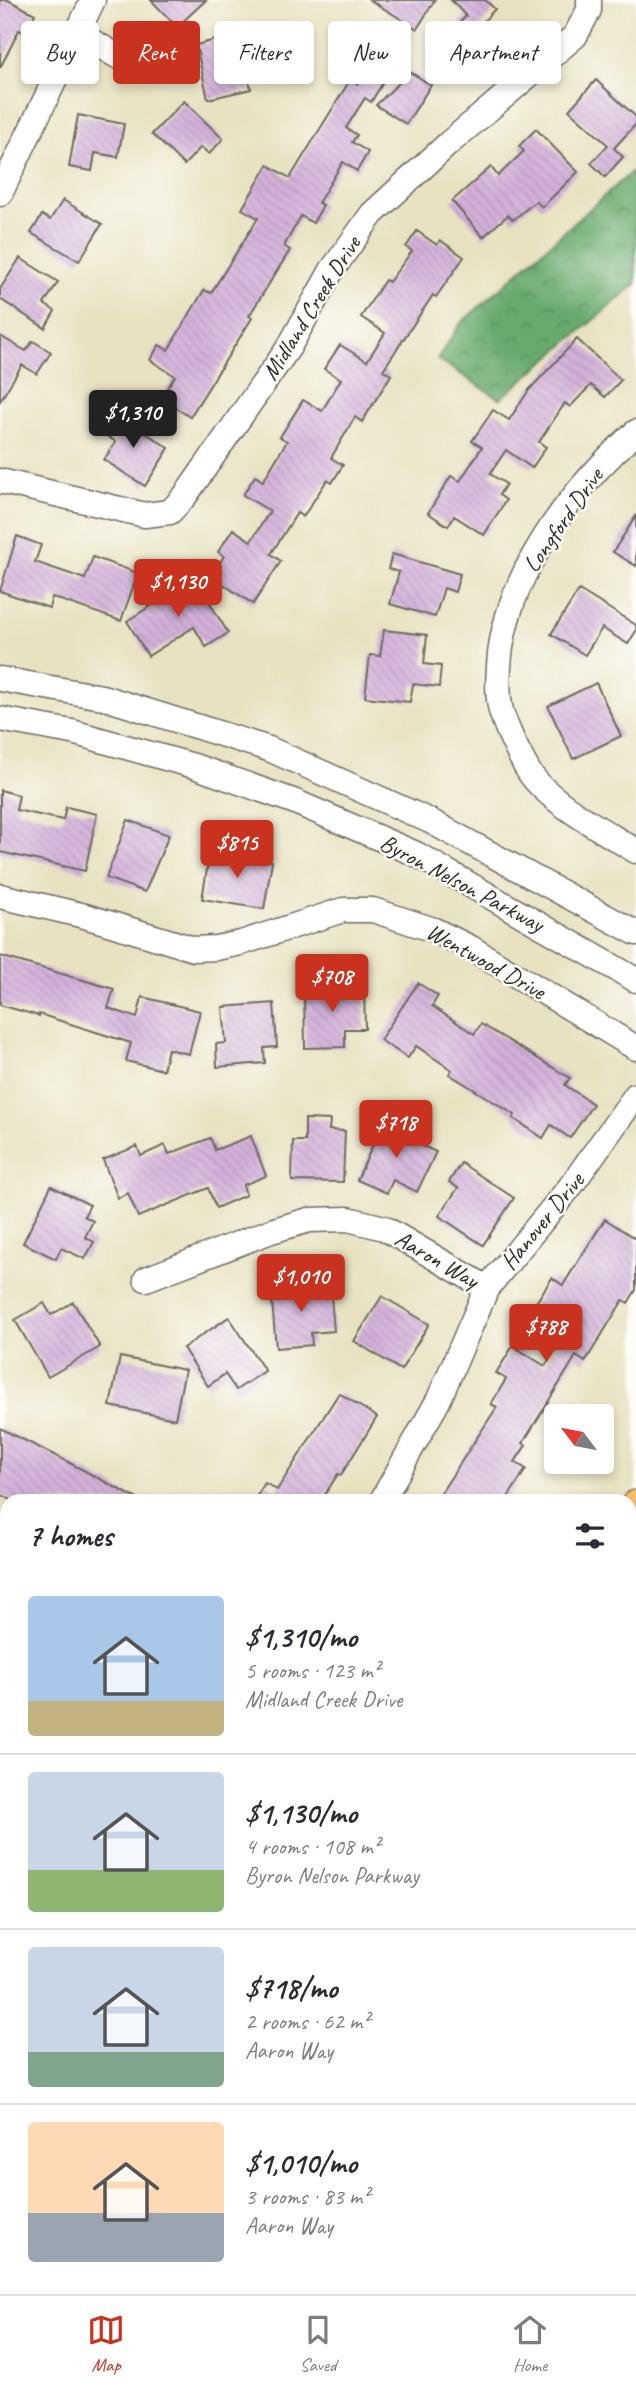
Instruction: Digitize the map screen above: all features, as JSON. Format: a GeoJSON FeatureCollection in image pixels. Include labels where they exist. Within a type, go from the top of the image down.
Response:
{"type":"FeatureCollection","features":[{"type":"Feature","properties":{"kind":"street"},"geometry":{"type":"LineString","coordinates":[[83,21],[93,0]]}},
{"type":"Feature","properties":{"kind":"street","name":"Midland Creek Drive"},"geometry":{"type":"LineString","coordinates":[[0,481],[145,515],[170,512],[185,496],[289,347],[332,270],[372,214],[575,36],[589,10],[589,0]]}},
{"type":"Feature","properties":{"kind":"street"},"geometry":{"type":"LineString","coordinates":[[2,183],[52,84]]}},
{"type":"Feature","properties":{"kind":"street","name":"Longford Drive"},"geometry":{"type":"LineString","coordinates":[[636,432],[612,454],[576,495],[542,541],[523,576],[509,611],[500,645],[498,685],[502,713],[530,772],[546,791],[636,851]]}},
{"type":"Feature","properties":{"kind":"street","name":"Byron Nelson Parkway"},"geometry":{"type":"LineString","coordinates":[[0,679],[102,697],[270,749],[430,821],[636,933]]}},
{"type":"Feature","properties":{"kind":"street","name":"Byron Nelson Parkway"},"geometry":{"type":"LineString","coordinates":[[0,719],[72,732],[194,766],[293,801],[416,853],[636,980]]}},
{"type":"Feature","properties":{"kind":"street","name":"Wentwood Drive"},"geometry":{"type":"LineString","coordinates":[[0,896],[85,916],[194,949],[241,943],[343,910],[373,910],[424,926],[471,948],[636,1048]]}},
{"type":"Feature","properties":{"kind":"street","name":"Hanover Drive"},"geometry":{"type":"LineString","coordinates":[[386,1494],[438,1401],[487,1288],[570,1187],[636,1095]]}},
{"type":"Feature","properties":{"kind":"street","name":"Aaron Way"},"geometry":{"type":"LineString","coordinates":[[146,1279],[271,1231],[310,1220],[348,1219],[384,1228],[487,1288]]}},
{"type":"Feature","properties":{"kind":"green space"},"geometry":{"type":"Polygon","coordinates":[[[636,168],[636,284],[500,399],[437,359],[461,323],[636,168]]]}},
{"type":"Feature","properties":{"kind":"building"},"geometry":{"type":"Polygon","coordinates":[[[0,0],[8,0],[35,14],[32,21],[21,21],[21,31],[19,30],[0,68],[0,0]]]}},
{"type":"Feature","properties":{"kind":"building"},"geometry":{"type":"Polygon","coordinates":[[[151,0],[206,0],[183,21],[171,21],[151,0]]]}},
{"type":"Feature","properties":{"kind":"building"},"geometry":{"type":"Polygon","coordinates":[[[370,0],[435,0],[417,29],[411,25],[411,21],[404,21],[370,0]]]}},
{"type":"Feature","properties":{"kind":"building"},"geometry":{"type":"Polygon","coordinates":[[[451,0],[485,0],[495,9],[484,21],[461,21],[466,16],[451,0]]]}},
{"type":"Feature","properties":{"kind":"building"},"geometry":{"type":"Polygon","coordinates":[[[214,40],[214,84],[250,84],[251,89],[208,99],[200,63],[200,44],[214,40]]]}},
{"type":"Feature","properties":{"kind":"building"},"geometry":{"type":"Polygon","coordinates":[[[411,73],[425,81],[425,84],[431,85],[406,124],[376,105],[398,84],[411,84],[411,73]]]}},
{"type":"Feature","properties":{"kind":"building"},"geometry":{"type":"Polygon","coordinates":[[[596,80],[636,117],[636,124],[614,148],[623,157],[605,177],[591,163],[608,145],[569,110],[596,80]]]}},
{"type":"Feature","properties":{"kind":"building"},"geometry":{"type":"Polygon","coordinates":[[[348,84],[382,84],[371,102],[365,98],[346,128],[357,135],[352,142],[368,152],[357,171],[343,162],[318,203],[323,205],[313,223],[301,216],[284,246],[290,250],[249,316],[252,318],[190,417],[161,398],[175,376],[150,360],[159,345],[168,350],[204,290],[211,293],[258,218],[242,209],[268,165],[290,178],[348,84]]]}},
{"type":"Feature","properties":{"kind":"building"},"geometry":{"type":"Polygon","coordinates":[[[184,101],[223,139],[209,154],[201,147],[184,165],[152,134],[184,101]]]}},
{"type":"Feature","properties":{"kind":"building"},"geometry":{"type":"Polygon","coordinates":[[[78,115],[124,124],[118,157],[95,153],[92,171],[69,167],[78,115]]]}},
{"type":"Feature","properties":{"kind":"building"},"geometry":{"type":"Polygon","coordinates":[[[536,129],[578,172],[542,207],[536,201],[513,220],[508,215],[483,237],[452,201],[491,167],[498,176],[524,151],[519,146],[536,129]]]}},
{"type":"Feature","properties":{"kind":"building"},"geometry":{"type":"Polygon","coordinates":[[[63,200],[102,224],[79,261],[31,233],[42,215],[50,220],[63,200]]]}},
{"type":"Feature","properties":{"kind":"building"},"geometry":{"type":"Polygon","coordinates":[[[417,231],[437,245],[440,240],[464,257],[436,297],[433,295],[383,370],[391,375],[362,422],[355,417],[331,458],[343,465],[332,483],[327,480],[303,517],[297,513],[271,554],[281,561],[253,604],[211,576],[224,556],[218,552],[233,529],[251,541],[270,511],[243,495],[255,476],[263,481],[287,441],[280,437],[303,400],[322,411],[341,379],[324,369],[340,345],[367,361],[385,333],[361,317],[385,280],[389,282],[412,251],[406,247],[417,231]]]}},
{"type":"Feature","properties":{"kind":"building"},"geometry":{"type":"Polygon","coordinates":[[[20,258],[58,282],[44,304],[55,311],[45,328],[0,299],[0,289],[20,258]]]}},
{"type":"Feature","properties":{"kind":"building"},"geometry":{"type":"Polygon","coordinates":[[[0,336],[26,351],[33,341],[51,352],[37,374],[22,365],[0,401],[0,336]]]}},
{"type":"Feature","properties":{"kind":"building"},"geometry":{"type":"Polygon","coordinates":[[[577,339],[621,380],[605,397],[591,385],[570,407],[565,403],[539,442],[546,447],[532,468],[506,450],[490,474],[506,484],[499,495],[506,500],[484,535],[454,516],[448,526],[428,513],[451,476],[460,481],[482,447],[472,441],[493,410],[509,420],[529,390],[577,339]]]}},
{"type":"Feature","properties":{"kind":"building"},"geometry":{"type":"Polygon","coordinates":[[[113,412],[169,448],[145,486],[104,460],[116,442],[101,432],[113,412]]]}},
{"type":"Feature","properties":{"kind":"building"},"geometry":{"type":"Polygon","coordinates":[[[636,516],[636,566],[613,552],[636,516]]]}},
{"type":"Feature","properties":{"kind":"building"},"geometry":{"type":"Polygon","coordinates":[[[17,536],[41,545],[35,562],[85,579],[93,557],[138,573],[121,621],[52,597],[49,608],[0,591],[17,536]]]}},
{"type":"Feature","properties":{"kind":"building"},"geometry":{"type":"Polygon","coordinates":[[[392,554],[460,574],[455,592],[444,588],[435,617],[390,604],[399,572],[388,569],[392,554]]]}},
{"type":"Feature","properties":{"kind":"building"},"geometry":{"type":"Polygon","coordinates":[[[195,578],[228,633],[206,647],[194,627],[148,656],[127,621],[195,578]]]}},
{"type":"Feature","properties":{"kind":"building"},"geometry":{"type":"Polygon","coordinates":[[[579,590],[636,625],[636,631],[628,644],[602,628],[585,655],[551,634],[579,590]]]}},
{"type":"Feature","properties":{"kind":"building"},"geometry":{"type":"Polygon","coordinates":[[[384,630],[427,635],[424,664],[441,666],[439,687],[413,684],[410,702],[365,697],[370,655],[380,656],[384,630]]]}},
{"type":"Feature","properties":{"kind":"building"},"geometry":{"type":"Polygon","coordinates":[[[596,683],[621,736],[573,759],[548,706],[596,683]]]}},
{"type":"Feature","properties":{"kind":"building"},"geometry":{"type":"Polygon","coordinates":[[[0,790],[19,795],[16,810],[63,820],[66,807],[97,814],[85,871],[0,852],[0,790]]]}},
{"type":"Feature","properties":{"kind":"building"},"geometry":{"type":"Polygon","coordinates":[[[128,820],[169,835],[145,892],[106,878],[128,820]]]}},
{"type":"Feature","properties":{"kind":"building"},"geometry":{"type":"Polygon","coordinates":[[[210,851],[272,861],[264,909],[202,899],[210,851]]]}},
{"type":"Feature","properties":{"kind":"building"},"geometry":{"type":"Polygon","coordinates":[[[0,956],[114,989],[108,1008],[137,1018],[142,997],[200,1011],[189,1054],[168,1049],[163,1070],[126,1061],[131,1043],[39,1014],[0,1005],[0,956]]]}},
{"type":"Feature","properties":{"kind":"building"},"geometry":{"type":"Polygon","coordinates":[[[418,983],[438,996],[432,1006],[474,1034],[481,1024],[570,1078],[565,1085],[593,1104],[570,1138],[551,1125],[543,1138],[513,1118],[515,1115],[449,1074],[452,1070],[416,1046],[408,1058],[380,1040],[418,983]]]}},
{"type":"Feature","properties":{"kind":"building"},"geometry":{"type":"Polygon","coordinates":[[[364,985],[365,1029],[345,1029],[345,1047],[305,1048],[304,986],[364,985]]]}},
{"type":"Feature","properties":{"kind":"building"},"geometry":{"type":"Polygon","coordinates":[[[274,1003],[277,1047],[264,1048],[265,1063],[217,1067],[216,1044],[226,1043],[223,1007],[274,1003]]]}},
{"type":"Feature","properties":{"kind":"building"},"geometry":{"type":"Polygon","coordinates":[[[305,1119],[330,1120],[329,1130],[345,1131],[343,1182],[292,1181],[293,1141],[305,1141],[305,1119]]]}},
{"type":"Feature","properties":{"kind":"building"},"geometry":{"type":"Polygon","coordinates":[[[384,1120],[415,1134],[412,1141],[436,1152],[417,1192],[393,1180],[387,1193],[357,1180],[384,1120]]]}},
{"type":"Feature","properties":{"kind":"building"},"geometry":{"type":"Polygon","coordinates":[[[251,1136],[266,1176],[243,1185],[246,1195],[216,1208],[208,1188],[138,1217],[128,1193],[118,1198],[103,1160],[137,1146],[141,1156],[165,1145],[169,1154],[210,1138],[215,1150],[251,1136]]]}},
{"type":"Feature","properties":{"kind":"building"},"geometry":{"type":"Polygon","coordinates":[[[461,1163],[514,1198],[483,1245],[439,1216],[458,1188],[449,1182],[461,1163]]]}},
{"type":"Feature","properties":{"kind":"building"},"geometry":{"type":"Polygon","coordinates":[[[51,1186],[90,1205],[84,1216],[93,1221],[85,1237],[94,1242],[85,1259],[61,1248],[56,1259],[23,1243],[51,1186]]]}},
{"type":"Feature","properties":{"kind":"building"},"geometry":{"type":"Polygon","coordinates":[[[605,1219],[636,1239],[636,1290],[628,1303],[623,1300],[585,1362],[576,1356],[547,1404],[544,1404],[544,1409],[523,1443],[526,1445],[515,1462],[526,1469],[510,1494],[440,1494],[497,1407],[491,1404],[506,1379],[496,1373],[513,1346],[545,1366],[561,1341],[526,1318],[552,1278],[563,1285],[605,1219]]]}},
{"type":"Feature","properties":{"kind":"building"},"geometry":{"type":"Polygon","coordinates":[[[330,1284],[334,1331],[311,1333],[312,1345],[276,1348],[271,1289],[330,1284]]]}},
{"type":"Feature","properties":{"kind":"building"},"geometry":{"type":"Polygon","coordinates":[[[382,1296],[429,1324],[401,1370],[354,1341],[382,1296]]]}},
{"type":"Feature","properties":{"kind":"building"},"geometry":{"type":"Polygon","coordinates":[[[73,1302],[100,1347],[48,1377],[15,1320],[44,1303],[51,1315],[73,1302]]]}},
{"type":"Feature","properties":{"kind":"building"},"geometry":{"type":"Polygon","coordinates":[[[229,1317],[265,1371],[236,1390],[225,1374],[208,1386],[183,1348],[229,1317]]]}},
{"type":"Feature","properties":{"kind":"building"},"geometry":{"type":"Polygon","coordinates":[[[120,1357],[185,1370],[175,1419],[110,1406],[120,1357]]]}},
{"type":"Feature","properties":{"kind":"building"},"geometry":{"type":"Polygon","coordinates":[[[339,1393],[377,1417],[341,1475],[338,1474],[325,1494],[258,1494],[265,1483],[277,1490],[339,1393]]]}},
{"type":"Feature","properties":{"kind":"building"},"geometry":{"type":"Polygon","coordinates":[[[0,1428],[128,1494],[0,1494],[0,1428]]]}}]}
